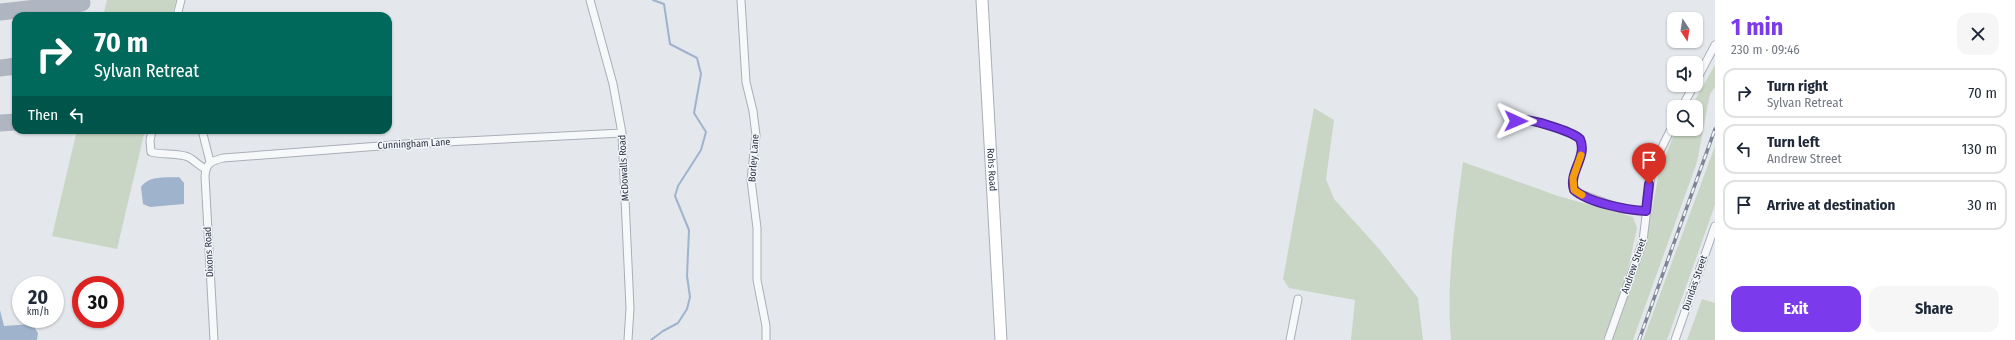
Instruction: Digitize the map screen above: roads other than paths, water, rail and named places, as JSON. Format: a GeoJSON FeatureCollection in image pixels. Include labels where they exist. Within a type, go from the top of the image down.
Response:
{"type":"FeatureCollection","features":[{"type":"Feature","properties":{"kind":"street"},"geometry":{"type":"LineString","coordinates":[[178,12],[181,0]]}},
{"type":"Feature","properties":{"kind":"street","name":"McDowalls Road"},"geometry":{"type":"LineString","coordinates":[[590,0],[613,84],[622,133],[630,308],[628,340]]}},
{"type":"Feature","properties":{"kind":"street","name":"Borley Lane"},"geometry":{"type":"LineString","coordinates":[[741,0],[746,82],[753,111],[756,136],[751,180],[757,228],[757,280],[766,326],[766,340]]}},
{"type":"Feature","properties":{"kind":"street","name":"Rohs Road"},"geometry":{"type":"LineString","coordinates":[[982,0],[1001,340]]}},
{"type":"Feature","properties":{"kind":"street"},"geometry":{"type":"LineString","coordinates":[[1703,68],[1715,45]]}},
{"type":"Feature","properties":{"kind":"street"},"geometry":{"type":"LineString","coordinates":[[1516,121],[1523,119],[1533,121],[1574,135],[1580,139],[1583,150],[1573,182],[1574,190],[1622,209],[1646,211]]}},
{"type":"Feature","properties":{"kind":"street","name":"Cunningham Lane"},"geometry":{"type":"LineString","coordinates":[[208,165],[223,158],[406,144],[622,133]]}},
{"type":"Feature","properties":{"kind":"street"},"geometry":{"type":"LineString","coordinates":[[151,134],[149,147],[151,152],[160,155],[186,156],[193,159],[196,165],[208,165]]}},
{"type":"Feature","properties":{"kind":"street","name":"Dixons Road"},"geometry":{"type":"LineString","coordinates":[[203,134],[208,165],[214,340]]}},
{"type":"Feature","properties":{"kind":"street","name":"Andrew Street"},"geometry":{"type":"LineString","coordinates":[[1608,340],[1643,241],[1649,184],[1654,167],[1668,136]]}},
{"type":"Feature","properties":{"kind":"street","name":"Dundas Street"},"geometry":{"type":"LineString","coordinates":[[1675,340],[1715,226]]}},
{"type":"Feature","properties":{"kind":"street"},"geometry":{"type":"LineString","coordinates":[[1290,340],[1298,299]]}},
{"type":"Feature","properties":{"kind":"water"},"geometry":{"type":"Polygon","coordinates":[[[179,177],[184,183],[184,204],[150,207],[143,204],[141,187],[144,183],[158,178],[179,177]]]}},
{"type":"Feature","properties":{"kind":"water"},"geometry":{"type":"Polygon","coordinates":[[[0,310],[4,326],[12,325],[12,328],[35,328],[38,333],[37,340],[0,340],[0,310]]]}},
{"type":"Feature","properties":{"kind":"waterway"},"geometry":{"type":"LineString","coordinates":[[651,340],[663,331],[678,323],[687,309],[690,297],[687,276],[689,230],[675,196],[678,186],[701,150],[706,132],[694,113],[701,74],[697,58],[670,44],[664,4],[653,0]]}},
{"type":"Feature","properties":{"kind":"railway"},"geometry":{"type":"LineString","coordinates":[[1639,340],[1715,129]]}}]}
